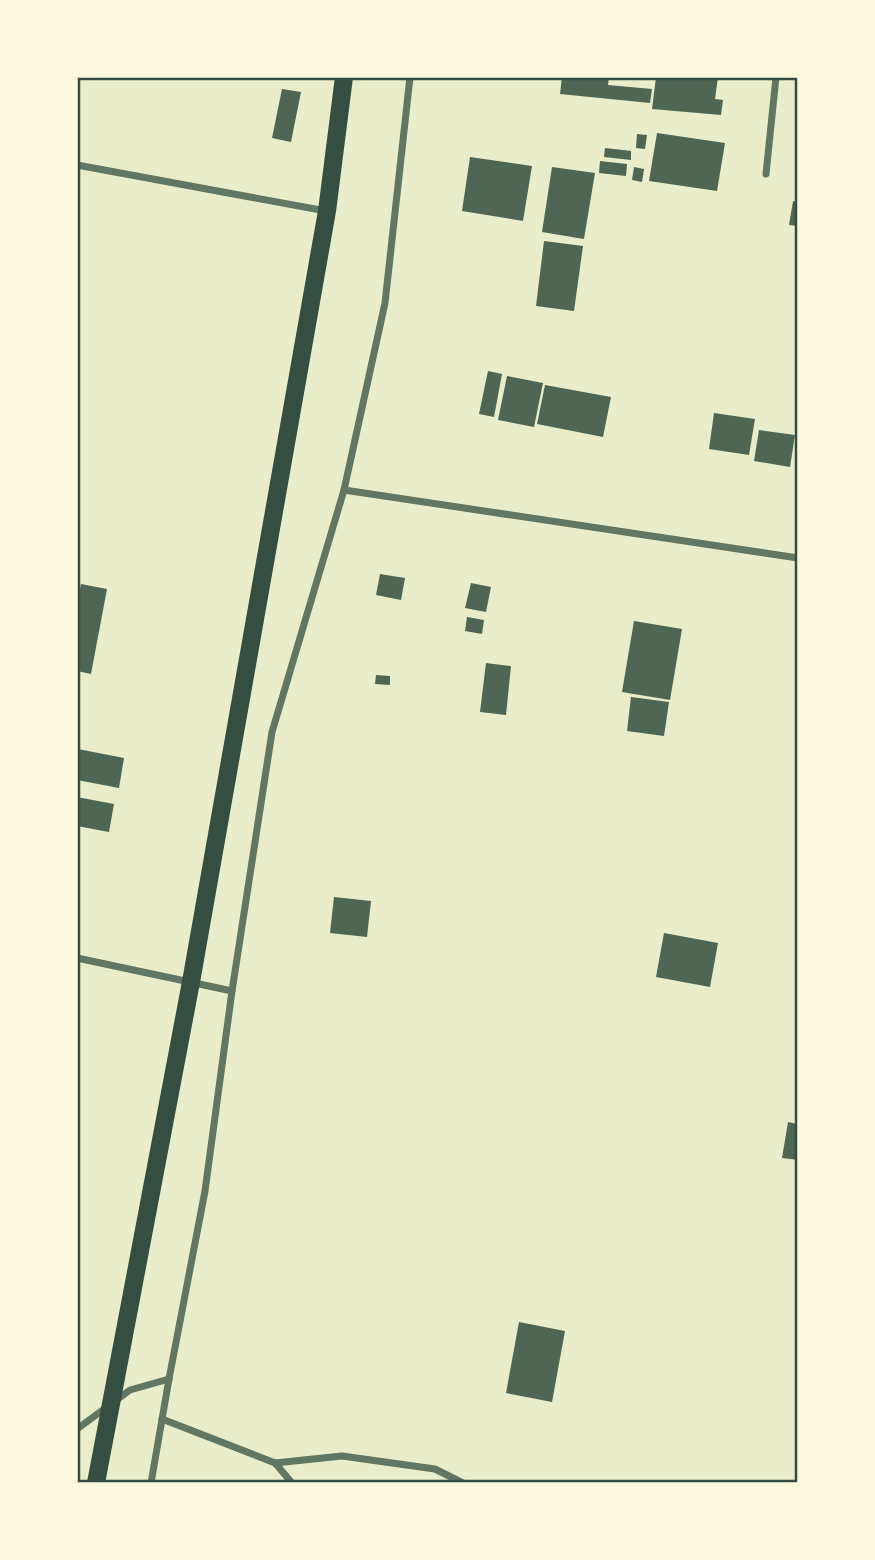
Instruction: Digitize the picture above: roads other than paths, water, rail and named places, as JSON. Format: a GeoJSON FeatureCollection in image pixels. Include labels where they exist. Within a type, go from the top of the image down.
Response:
{"type":"FeatureCollection","features":[{"type":"Feature","properties":{"kind":"main road"},"geometry":{"type":"LineString","coordinates":[[96,1483],[191,982],[327,211],[344,77]]}},
{"type":"Feature","properties":{"kind":"street"},"geometry":{"type":"LineString","coordinates":[[151,1483],[205,1191],[232,990],[272,732],[344,490],[385,303],[410,77]]}},
{"type":"Feature","properties":{"kind":"street"},"geometry":{"type":"LineString","coordinates":[[766,174],[776,77]]}},
{"type":"Feature","properties":{"kind":"street"},"geometry":{"type":"LineString","coordinates":[[77,165],[327,211]]}},
{"type":"Feature","properties":{"kind":"street"},"geometry":{"type":"LineString","coordinates":[[344,490],[798,558]]}},
{"type":"Feature","properties":{"kind":"street"},"geometry":{"type":"LineString","coordinates":[[77,958],[232,990]]}},
{"type":"Feature","properties":{"kind":"street"},"geometry":{"type":"LineString","coordinates":[[77,1429],[130,1390],[169,1379]]}},
{"type":"Feature","properties":{"kind":"street"},"geometry":{"type":"LineString","coordinates":[[162,1419],[275,1463],[342,1456],[435,1469],[463,1483]]}},
{"type":"Feature","properties":{"kind":"street"},"geometry":{"type":"LineString","coordinates":[[275,1463],[292,1483]]}}]}
